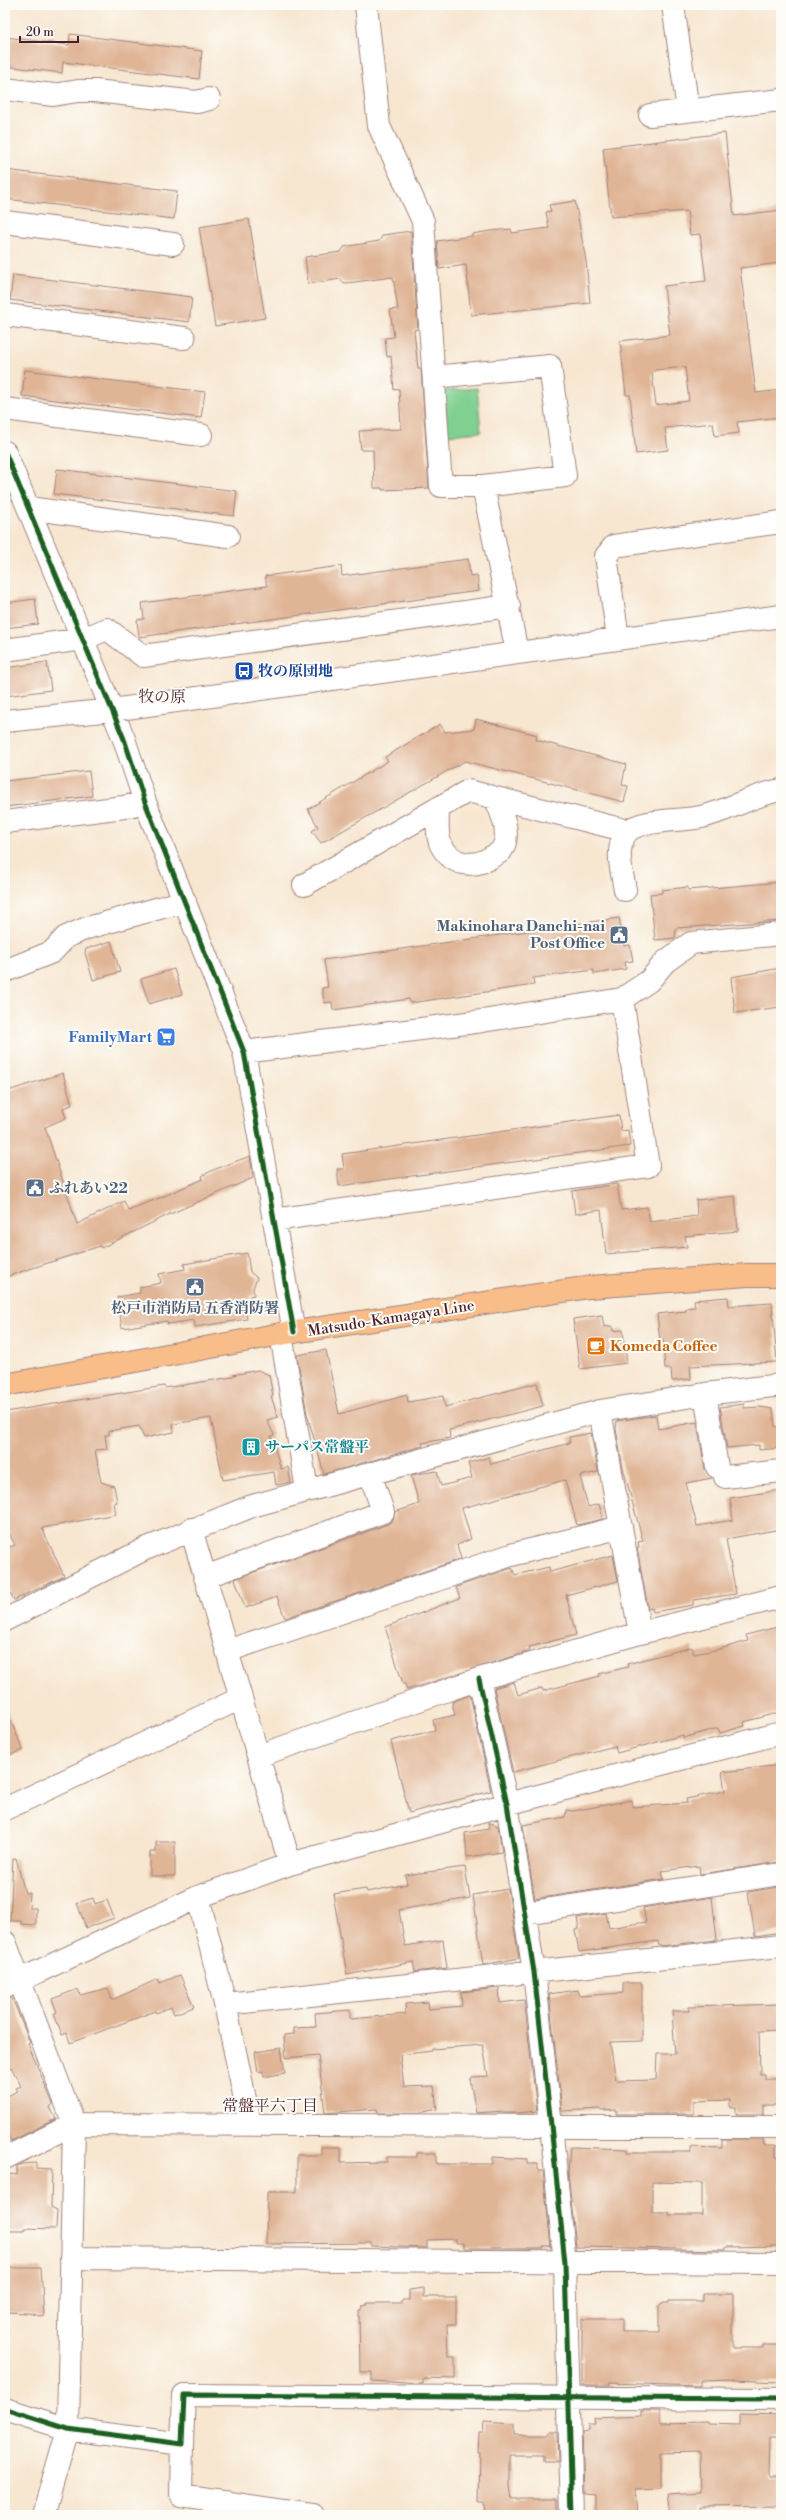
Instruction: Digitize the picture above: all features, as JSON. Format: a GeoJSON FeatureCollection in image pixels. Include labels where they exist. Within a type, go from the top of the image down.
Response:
{"type":"FeatureCollection","features":[{"type":"Feature","properties":{"kind":"main road","name":"Matsudo-Kamagaya Line"},"geometry":{"type":"LineString","coordinates":[[5,1386],[287,1333],[590,1287],[747,1275],[781,1275]]}},
{"type":"Feature","properties":{"kind":"street"},"geometry":{"type":"LineString","coordinates":[[366,5],[379,126],[423,221],[441,486],[483,486],[565,476],[550,366],[434,377]]}},
{"type":"Feature","properties":{"kind":"street"},"geometry":{"type":"LineString","coordinates":[[673,5],[688,110]]}},
{"type":"Feature","properties":{"kind":"street"},"geometry":{"type":"LineString","coordinates":[[5,89],[53,95],[78,90],[197,102],[209,99]]}},
{"type":"Feature","properties":{"kind":"street"},"geometry":{"type":"LineString","coordinates":[[650,115],[781,100]]}},
{"type":"Feature","properties":{"kind":"street"},"geometry":{"type":"LineString","coordinates":[[5,222],[173,244]]}},
{"type":"Feature","properties":{"kind":"street"},"geometry":{"type":"LineString","coordinates":[[5,315],[184,338]]}},
{"type":"Feature","properties":{"kind":"street"},"geometry":{"type":"LineString","coordinates":[[5,409],[201,435]]}},
{"type":"Feature","properties":{"kind":"street"},"geometry":{"type":"LineString","coordinates":[[5,452],[112,710],[146,802],[244,1052],[274,1220],[307,1490]]}},
{"type":"Feature","properties":{"kind":"street"},"geometry":{"type":"LineString","coordinates":[[483,486],[509,606],[517,652]]}},
{"type":"Feature","properties":{"kind":"street"},"geometry":{"type":"LineString","coordinates":[[29,508],[228,536]]}},
{"type":"Feature","properties":{"kind":"street"},"geometry":{"type":"LineString","coordinates":[[618,638],[606,556],[614,546],[781,522]]}},
{"type":"Feature","properties":{"kind":"street"},"geometry":{"type":"LineString","coordinates":[[5,650],[83,639],[107,629],[143,656],[509,606]]}},
{"type":"Feature","properties":{"kind":"street"},"geometry":{"type":"LineString","coordinates":[[5,721],[112,710],[781,616]]}},
{"type":"Feature","properties":{"kind":"street"},"geometry":{"type":"LineString","coordinates":[[624,890],[619,848],[628,831],[639,825],[701,817],[764,793],[781,790]]}},
{"type":"Feature","properties":{"kind":"street"},"geometry":{"type":"LineString","coordinates":[[304,885],[468,791],[628,831]]}},
{"type":"Feature","properties":{"kind":"street"},"geometry":{"type":"LineString","coordinates":[[438,808],[441,844],[451,859],[466,865],[485,862],[501,851],[506,831],[502,813],[495,798]]}},
{"type":"Feature","properties":{"kind":"street"},"geometry":{"type":"LineString","coordinates":[[5,822],[124,807],[146,802]]}},
{"type":"Feature","properties":{"kind":"street"},"geometry":{"type":"LineString","coordinates":[[5,971],[52,952],[66,937],[87,928],[185,901]]}},
{"type":"Feature","properties":{"kind":"street"},"geometry":{"type":"LineString","coordinates":[[244,1052],[482,1021],[622,999],[649,981],[665,962],[691,943],[781,934]]}},
{"type":"Feature","properties":{"kind":"street"},"geometry":{"type":"LineString","coordinates":[[274,1220],[648,1166],[622,999]]}},
{"type":"Feature","properties":{"kind":"street"},"geometry":{"type":"LineString","coordinates":[[5,1620],[145,1549],[191,1529],[252,1506],[600,1411],[705,1394],[781,1385]]}},
{"type":"Feature","properties":{"kind":"street"},"geometry":{"type":"LineString","coordinates":[[705,1394],[721,1472],[781,1472]]}},
{"type":"Feature","properties":{"kind":"street"},"geometry":{"type":"LineString","coordinates":[[600,1411],[640,1633]]}},
{"type":"Feature","properties":{"kind":"street"},"geometry":{"type":"LineString","coordinates":[[205,1577],[383,1512],[370,1473]]}},
{"type":"Feature","properties":{"kind":"street"},"geometry":{"type":"LineString","coordinates":[[227,1651],[511,1555],[621,1526]]}},
{"type":"Feature","properties":{"kind":"street"},"geometry":{"type":"LineString","coordinates":[[191,1529],[290,1864]]}},
{"type":"Feature","properties":{"kind":"street"},"geometry":{"type":"LineString","coordinates":[[258,1756],[478,1679],[640,1633],[781,1597]]}},
{"type":"Feature","properties":{"kind":"street"},"geometry":{"type":"LineString","coordinates":[[478,1679],[507,1804],[534,1972],[551,2125],[564,2263],[572,2515]]}},
{"type":"Feature","properties":{"kind":"street"},"geometry":{"type":"LineString","coordinates":[[5,1808],[241,1698]]}},
{"type":"Feature","properties":{"kind":"street"},"geometry":{"type":"LineString","coordinates":[[12,1984],[198,1897],[290,1864],[507,1804],[781,1733]]}},
{"type":"Feature","properties":{"kind":"street"},"geometry":{"type":"LineString","coordinates":[[525,1914],[781,1874]]}},
{"type":"Feature","properties":{"kind":"street"},"geometry":{"type":"LineString","coordinates":[[198,1897],[225,2004],[250,2123]]}},
{"type":"Feature","properties":{"kind":"street"},"geometry":{"type":"LineString","coordinates":[[5,1942],[12,1984],[74,2124],[68,2429],[43,2515]]}},
{"type":"Feature","properties":{"kind":"street"},"geometry":{"type":"LineString","coordinates":[[225,2004],[781,1946]]}},
{"type":"Feature","properties":{"kind":"street"},"geometry":{"type":"LineString","coordinates":[[5,2158],[74,2124],[250,2123],[781,2127]]}},
{"type":"Feature","properties":{"kind":"street"},"geometry":{"type":"LineString","coordinates":[[71,2258],[564,2263],[781,2263]]}},
{"type":"Feature","properties":{"kind":"street"},"geometry":{"type":"LineString","coordinates":[[312,2515],[181,2496],[184,2395],[781,2398]]}},
{"type":"Feature","properties":{"kind":"street"},"geometry":{"type":"LineString","coordinates":[[5,2409],[68,2429],[182,2444]]}},
{"type":"Feature","properties":{"kind":"green space"},"geometry":{"type":"Polygon","coordinates":[[[477,388],[481,432],[447,435],[444,391],[477,388]]]}},
{"type":"Feature","properties":{"kind":"building"},"geometry":{"type":"Polygon","coordinates":[[[70,34],[202,51],[199,79],[63,62],[62,73],[5,66],[5,37],[69,45],[70,34]]]}},
{"type":"Feature","properties":{"kind":"building"},"geometry":{"type":"Polygon","coordinates":[[[725,133],[734,216],[781,210],[781,263],[740,268],[756,393],[781,390],[781,417],[737,422],[739,433],[715,436],[713,423],[665,428],[668,450],[636,454],[630,395],[626,395],[620,341],[670,335],[664,286],[706,281],[700,234],[690,235],[687,211],[611,217],[603,148],[725,133]],[[685,367],[655,370],[652,373],[656,405],[689,401],[685,367]]]}},
{"type":"Feature","properties":{"kind":"building"},"geometry":{"type":"Polygon","coordinates":[[[5,170],[177,191],[174,219],[5,199],[5,170]]]}},
{"type":"Feature","properties":{"kind":"building"},"geometry":{"type":"Polygon","coordinates":[[[575,201],[586,261],[590,303],[471,315],[466,265],[439,269],[437,241],[472,236],[472,234],[490,231],[511,229],[512,233],[549,228],[546,212],[551,211],[549,205],[575,201]]]}},
{"type":"Feature","properties":{"kind":"building"},"geometry":{"type":"Polygon","coordinates":[[[249,219],[265,318],[215,326],[199,227],[249,219]]]}},
{"type":"Feature","properties":{"kind":"building"},"geometry":{"type":"Polygon","coordinates":[[[411,231],[418,329],[414,330],[418,369],[421,369],[429,488],[382,490],[382,488],[374,488],[373,450],[361,450],[359,431],[401,429],[399,389],[394,390],[391,356],[387,357],[385,338],[394,337],[390,310],[398,309],[393,277],[347,283],[342,282],[341,279],[308,284],[305,257],[341,252],[344,247],[379,241],[383,235],[411,231]]]}},
{"type":"Feature","properties":{"kind":"building"},"geometry":{"type":"Polygon","coordinates":[[[13,275],[192,297],[189,322],[10,300],[13,275]]]}},
{"type":"Feature","properties":{"kind":"building"},"geometry":{"type":"Polygon","coordinates":[[[25,370],[205,392],[201,418],[22,396],[25,370]]]}},
{"type":"Feature","properties":{"kind":"building"},"geometry":{"type":"Polygon","coordinates":[[[57,469],[237,491],[234,516],[54,494],[57,469]]]}},
{"type":"Feature","properties":{"kind":"building"},"geometry":{"type":"Polygon","coordinates":[[[468,559],[470,576],[477,575],[479,591],[139,637],[137,620],[144,619],[142,603],[267,586],[265,576],[341,566],[342,576],[468,559]]]}},
{"type":"Feature","properties":{"kind":"building"},"geometry":{"type":"Polygon","coordinates":[[[35,599],[38,624],[5,628],[5,603],[35,599]]]}},
{"type":"Feature","properties":{"kind":"building"},"geometry":{"type":"Polygon","coordinates":[[[47,662],[51,690],[5,696],[5,668],[47,662]]]}},
{"type":"Feature","properties":{"kind":"building"},"geometry":{"type":"Polygon","coordinates":[[[476,719],[537,735],[536,740],[626,764],[622,785],[628,786],[624,802],[465,761],[321,843],[312,831],[318,827],[308,809],[388,761],[385,757],[440,724],[445,732],[474,729],[476,719]]]}},
{"type":"Feature","properties":{"kind":"building"},"geometry":{"type":"Polygon","coordinates":[[[89,771],[92,796],[5,807],[5,781],[89,771]]]}},
{"type":"Feature","properties":{"kind":"building"},"geometry":{"type":"Polygon","coordinates":[[[781,882],[781,921],[676,928],[675,938],[655,940],[650,894],[662,893],[662,890],[688,887],[688,890],[781,882]]]}},
{"type":"Feature","properties":{"kind":"building"},"geometry":{"type":"Polygon","coordinates":[[[619,918],[624,946],[630,945],[633,961],[625,962],[626,969],[594,974],[594,970],[533,978],[534,985],[410,1003],[409,999],[333,1010],[332,1002],[324,1003],[322,988],[328,987],[324,960],[619,918]]]}},
{"type":"Feature","properties":{"kind":"building"},"geometry":{"type":"Polygon","coordinates":[[[111,941],[120,972],[93,980],[85,953],[86,949],[111,941]]]}},
{"type":"Feature","properties":{"kind":"building"},"geometry":{"type":"Polygon","coordinates":[[[781,968],[781,1007],[735,1013],[731,977],[781,968]]]}},
{"type":"Feature","properties":{"kind":"building"},"geometry":{"type":"Polygon","coordinates":[[[174,969],[182,994],[149,1004],[141,979],[174,969]]]}},
{"type":"Feature","properties":{"kind":"building","name":"ふれあい22"},"geometry":{"type":"Polygon","coordinates":[[[63,1073],[72,1105],[63,1108],[66,1118],[45,1127],[77,1224],[124,1201],[128,1210],[162,1197],[203,1179],[202,1176],[213,1170],[250,1156],[253,1178],[170,1214],[101,1248],[100,1246],[5,1277],[5,1092],[63,1073]]]}},
{"type":"Feature","properties":{"kind":"building"},"geometry":{"type":"Polygon","coordinates":[[[619,1115],[621,1131],[628,1130],[630,1146],[339,1186],[337,1169],[344,1169],[342,1154],[619,1115]]]}},
{"type":"Feature","properties":{"kind":"building"},"geometry":{"type":"Polygon","coordinates":[[[617,1184],[621,1210],[647,1207],[650,1222],[697,1216],[696,1200],[735,1196],[738,1231],[685,1236],[687,1247],[606,1254],[601,1210],[575,1214],[572,1191],[617,1184]]]}},
{"type":"Feature","properties":{"kind":"building"},"geometry":{"type":"Polygon","coordinates":[[[247,1253],[250,1272],[257,1278],[253,1288],[254,1295],[250,1296],[254,1313],[246,1314],[247,1319],[195,1327],[194,1320],[168,1324],[167,1321],[122,1328],[117,1297],[140,1293],[140,1287],[161,1283],[159,1274],[185,1269],[184,1264],[247,1253]]]}},
{"type":"Feature","properties":{"kind":"building"},"geometry":{"type":"Polygon","coordinates":[[[728,1297],[729,1306],[772,1303],[777,1362],[690,1366],[691,1379],[672,1381],[671,1369],[665,1369],[663,1340],[660,1341],[657,1314],[686,1311],[686,1308],[695,1307],[694,1300],[728,1297]]]}},
{"type":"Feature","properties":{"kind":"building"},"geometry":{"type":"Polygon","coordinates":[[[602,1315],[604,1327],[612,1326],[613,1331],[623,1330],[627,1363],[580,1369],[573,1319],[602,1315]]]}},
{"type":"Feature","properties":{"kind":"building"},"geometry":{"type":"Polygon","coordinates":[[[326,1350],[339,1414],[407,1395],[408,1402],[443,1396],[445,1407],[537,1383],[543,1406],[449,1430],[450,1438],[422,1443],[423,1446],[324,1474],[307,1414],[297,1355],[326,1350]]]}},
{"type":"Feature","properties":{"kind":"building"},"geometry":{"type":"Polygon","coordinates":[[[258,1370],[269,1375],[273,1396],[271,1396],[278,1417],[267,1420],[274,1435],[271,1436],[281,1469],[288,1467],[291,1482],[276,1485],[274,1472],[223,1480],[211,1418],[173,1424],[174,1432],[144,1438],[139,1426],[109,1431],[109,1435],[105,1435],[107,1449],[95,1450],[101,1482],[114,1486],[117,1502],[114,1503],[116,1514],[42,1528],[64,1576],[14,1600],[5,1582],[5,1549],[15,1545],[5,1525],[5,1515],[9,1513],[5,1499],[5,1412],[164,1386],[165,1388],[232,1377],[233,1375],[258,1370]]]}},
{"type":"Feature","properties":{"kind":"building"},"geometry":{"type":"Polygon","coordinates":[[[744,1404],[744,1408],[760,1407],[773,1409],[775,1427],[781,1427],[781,1448],[759,1450],[759,1445],[727,1448],[720,1407],[744,1404]]]}},
{"type":"Feature","properties":{"kind":"building"},"geometry":{"type":"Polygon","coordinates":[[[656,1415],[658,1429],[697,1422],[705,1469],[712,1478],[686,1483],[697,1526],[733,1520],[730,1498],[781,1490],[781,1529],[726,1539],[736,1594],[693,1600],[693,1605],[653,1612],[652,1608],[648,1609],[637,1548],[639,1547],[638,1542],[643,1541],[623,1468],[616,1429],[617,1421],[656,1415]]]}},
{"type":"Feature","properties":{"kind":"building"},"geometry":{"type":"Polygon","coordinates":[[[591,1433],[598,1472],[580,1476],[588,1507],[599,1504],[603,1519],[577,1525],[565,1480],[462,1508],[471,1539],[457,1545],[461,1559],[285,1618],[277,1597],[245,1608],[235,1579],[388,1524],[393,1520],[395,1512],[419,1504],[411,1475],[437,1471],[441,1486],[472,1478],[468,1463],[489,1457],[491,1464],[570,1443],[569,1437],[591,1433]]]}},
{"type":"Feature","properties":{"kind":"building"},"geometry":{"type":"Polygon","coordinates":[[[613,1555],[618,1581],[566,1595],[576,1635],[529,1647],[530,1651],[407,1690],[405,1684],[403,1684],[385,1627],[460,1598],[456,1587],[512,1568],[515,1575],[549,1567],[550,1572],[613,1555]]]}},
{"type":"Feature","properties":{"kind":"building"},"geometry":{"type":"Polygon","coordinates":[[[781,1626],[781,1712],[744,1722],[745,1726],[720,1733],[718,1728],[683,1738],[683,1735],[617,1753],[615,1746],[513,1772],[494,1688],[514,1682],[518,1695],[542,1688],[543,1691],[628,1667],[627,1664],[692,1647],[694,1654],[716,1650],[748,1641],[746,1635],[781,1626]]]}},
{"type":"Feature","properties":{"kind":"building"},"geometry":{"type":"Polygon","coordinates":[[[470,1695],[491,1791],[409,1813],[391,1741],[435,1730],[433,1720],[455,1715],[452,1702],[470,1695]]]}},
{"type":"Feature","properties":{"kind":"building"},"geometry":{"type":"Polygon","coordinates":[[[5,1707],[23,1750],[5,1757],[5,1707]]]}},
{"type":"Feature","properties":{"kind":"building"},"geometry":{"type":"Polygon","coordinates":[[[781,1765],[781,1862],[700,1874],[699,1866],[662,1871],[664,1879],[535,1899],[523,1825],[565,1817],[566,1810],[573,1811],[632,1800],[633,1807],[687,1803],[686,1799],[725,1791],[722,1772],[781,1765]]]}},
{"type":"Feature","properties":{"kind":"building"},"geometry":{"type":"Polygon","coordinates":[[[488,1822],[498,1826],[502,1852],[467,1857],[465,1833],[489,1829],[488,1822]]]}},
{"type":"Feature","properties":{"kind":"building"},"geometry":{"type":"Polygon","coordinates":[[[156,1842],[175,1842],[175,1876],[150,1876],[150,1852],[156,1852],[156,1842]]]}},
{"type":"Feature","properties":{"kind":"building"},"geometry":{"type":"Polygon","coordinates":[[[16,1858],[25,1893],[30,1893],[29,1908],[36,1908],[36,1925],[21,1924],[21,1921],[10,1921],[13,1859],[16,1858]]]}},
{"type":"Feature","properties":{"kind":"building"},"geometry":{"type":"Polygon","coordinates":[[[465,1867],[470,1898],[399,1910],[405,1946],[443,1940],[447,1968],[415,1972],[413,1962],[347,1975],[333,1894],[366,1889],[367,1892],[407,1884],[405,1875],[465,1867]]]}},
{"type":"Feature","properties":{"kind":"building"},"geometry":{"type":"Polygon","coordinates":[[[780,1887],[781,1932],[755,1936],[748,1892],[780,1887]]]}},
{"type":"Feature","properties":{"kind":"building"},"geometry":{"type":"Polygon","coordinates":[[[508,1889],[519,1958],[483,1965],[473,1895],[508,1889]]]}},
{"type":"Feature","properties":{"kind":"building"},"geometry":{"type":"Polygon","coordinates":[[[712,1897],[717,1940],[659,1946],[658,1941],[579,1952],[575,1930],[579,1929],[577,1918],[606,1913],[609,1928],[646,1922],[643,1908],[712,1897]]]}},
{"type":"Feature","properties":{"kind":"building"},"geometry":{"type":"Polygon","coordinates":[[[93,1898],[95,1904],[107,1900],[114,1918],[86,1928],[77,1903],[93,1898]]]}},
{"type":"Feature","properties":{"kind":"building"},"geometry":{"type":"Polygon","coordinates":[[[180,1975],[194,2007],[174,2014],[171,2007],[156,2013],[155,2011],[70,2043],[67,2033],[62,2035],[54,2014],[57,2012],[52,1999],[78,1989],[80,1995],[108,1988],[112,2000],[158,1979],[160,1983],[180,1975]]]}},
{"type":"Feature","properties":{"kind":"building"},"geometry":{"type":"Polygon","coordinates":[[[623,1983],[642,1983],[642,2041],[610,2042],[616,2081],[656,2080],[657,2054],[675,2054],[672,2011],[689,2011],[689,2007],[781,2004],[781,2030],[759,2031],[760,2074],[765,2074],[765,2079],[781,2079],[781,2105],[763,2105],[763,2114],[736,2114],[736,2107],[730,2107],[730,2100],[694,2101],[694,2114],[617,2114],[617,2110],[601,2111],[601,2109],[562,2111],[549,1994],[578,1990],[580,1996],[623,1993],[623,1983]]]}},
{"type":"Feature","properties":{"kind":"building"},"geometry":{"type":"Polygon","coordinates":[[[499,1988],[500,2003],[524,2000],[537,2111],[517,2113],[503,2113],[503,2111],[476,2113],[470,2080],[472,2077],[488,2076],[483,2045],[432,2049],[432,2051],[400,2055],[404,2087],[434,2086],[437,2109],[419,2113],[378,2113],[377,2109],[325,2113],[318,2055],[286,2058],[284,2035],[294,2034],[294,2028],[316,2027],[315,2013],[350,2010],[350,2019],[406,2014],[405,2004],[428,2002],[429,2009],[462,2006],[461,1992],[499,1988]]]}},
{"type":"Feature","properties":{"kind":"building"},"geometry":{"type":"Polygon","coordinates":[[[12,1998],[30,2043],[28,2044],[53,2104],[50,2107],[56,2119],[11,2141],[5,2129],[5,2097],[18,2091],[16,2088],[21,2086],[5,2055],[5,1999],[12,1998]]]}},
{"type":"Feature","properties":{"kind":"building"},"geometry":{"type":"Polygon","coordinates":[[[281,2048],[285,2073],[264,2077],[263,2071],[258,2072],[255,2052],[281,2048]]]}},
{"type":"Feature","properties":{"kind":"building"},"geometry":{"type":"Polygon","coordinates":[[[722,2139],[763,2139],[764,2145],[776,2145],[776,2157],[781,2157],[781,2246],[725,2247],[725,2250],[576,2247],[568,2172],[570,2147],[627,2149],[627,2152],[691,2152],[691,2147],[722,2148],[722,2139]],[[652,2182],[652,2212],[669,2212],[669,2215],[702,2215],[702,2183],[652,2182]]]}},
{"type":"Feature","properties":{"kind":"building"},"geometry":{"type":"Polygon","coordinates":[[[321,2147],[341,2147],[341,2163],[387,2162],[387,2157],[417,2157],[417,2153],[436,2153],[436,2164],[493,2164],[493,2157],[528,2159],[528,2164],[538,2164],[538,2171],[543,2171],[551,2246],[543,2246],[543,2248],[464,2248],[464,2243],[456,2243],[456,2239],[427,2240],[427,2248],[371,2246],[371,2243],[266,2244],[267,2192],[297,2192],[297,2155],[321,2155],[321,2147]]]}},
{"type":"Feature","properties":{"kind":"building"},"geometry":{"type":"Polygon","coordinates":[[[36,2163],[36,2168],[52,2169],[51,2207],[57,2210],[56,2229],[24,2228],[24,2231],[6,2231],[8,2174],[17,2175],[17,2166],[36,2163]]]}},
{"type":"Feature","properties":{"kind":"building"},"geometry":{"type":"Polygon","coordinates":[[[5,2268],[41,2268],[44,2317],[28,2313],[5,2312],[5,2268]]]}},
{"type":"Feature","properties":{"kind":"building"},"geometry":{"type":"Polygon","coordinates":[[[424,2288],[424,2297],[456,2297],[456,2325],[447,2325],[448,2357],[455,2357],[455,2379],[423,2378],[423,2384],[372,2381],[372,2372],[360,2372],[359,2310],[361,2310],[362,2306],[367,2305],[367,2303],[402,2303],[402,2300],[409,2300],[409,2290],[424,2288]]]}},
{"type":"Feature","properties":{"kind":"building"},"geometry":{"type":"Polygon","coordinates":[[[703,2294],[733,2294],[733,2348],[763,2348],[763,2345],[781,2345],[781,2382],[734,2380],[701,2381],[701,2386],[610,2383],[610,2385],[582,2385],[582,2319],[622,2319],[622,2332],[659,2332],[659,2306],[662,2303],[669,2303],[669,2301],[703,2301],[703,2294]]]}},
{"type":"Feature","properties":{"kind":"building"},"geometry":{"type":"Polygon","coordinates":[[[640,2411],[660,2411],[660,2423],[707,2422],[707,2424],[740,2425],[740,2414],[781,2415],[781,2436],[771,2436],[770,2478],[780,2478],[780,2506],[700,2507],[700,2513],[670,2515],[667,2495],[701,2493],[700,2452],[661,2453],[661,2488],[635,2489],[637,2515],[595,2515],[595,2494],[584,2493],[582,2432],[588,2431],[588,2424],[595,2424],[594,2418],[640,2416],[640,2411]]]}},
{"type":"Feature","properties":{"kind":"building"},"geometry":{"type":"Polygon","coordinates":[[[484,2422],[514,2424],[514,2435],[548,2435],[549,2432],[557,2432],[558,2461],[543,2461],[543,2455],[510,2455],[510,2486],[512,2499],[558,2499],[558,2515],[485,2515],[484,2502],[479,2502],[480,2451],[478,2451],[479,2433],[483,2433],[484,2422]]]}},
{"type":"Feature","properties":{"kind":"cycle path"},"geometry":{"type":"LineString","coordinates":[[5,452],[124,739],[145,802],[244,1052],[294,1332]]}},
{"type":"Feature","properties":{"kind":"cycle path"},"geometry":{"type":"LineString","coordinates":[[479,1679],[507,1804],[534,1972],[565,2263],[572,2515]]}},
{"type":"Feature","properties":{"kind":"cycle path"},"geometry":{"type":"LineString","coordinates":[[5,2409],[68,2429],[182,2444],[184,2395],[781,2399]]}},
{"type":"Feature","properties":{"kind":"place","name":"牧の原団地"},"geometry":{"type":"Point","coordinates":[244,671]}},
{"type":"Feature","properties":{"kind":"place","name":"Makinohara Danchi-nai Post Office"},"geometry":{"type":"Point","coordinates":[619,935]}},
{"type":"Feature","properties":{"kind":"place","name":"FamilyMart"},"geometry":{"type":"Point","coordinates":[166,1037]}},
{"type":"Feature","properties":{"kind":"place","name":"ふれあい22"},"geometry":{"type":"Point","coordinates":[35,1188]}},
{"type":"Feature","properties":{"kind":"place","name":"松戸市消防局 五香消防署"},"geometry":{"type":"Point","coordinates":[195,1287]}},
{"type":"Feature","properties":{"kind":"place","name":"Komeda Coffee"},"geometry":{"type":"Point","coordinates":[596,1346]}},
{"type":"Feature","properties":{"kind":"place","name":"サーパス常盤平"},"geometry":{"type":"Point","coordinates":[251,1447]}},
{"type":"Feature","properties":{"kind":"district","name":"牧の原"},"geometry":{"type":"Point","coordinates":[162,696]}},
{"type":"Feature","properties":{"kind":"district","name":"常盤平六丁目"},"geometry":{"type":"Point","coordinates":[270,2105]}}]}
